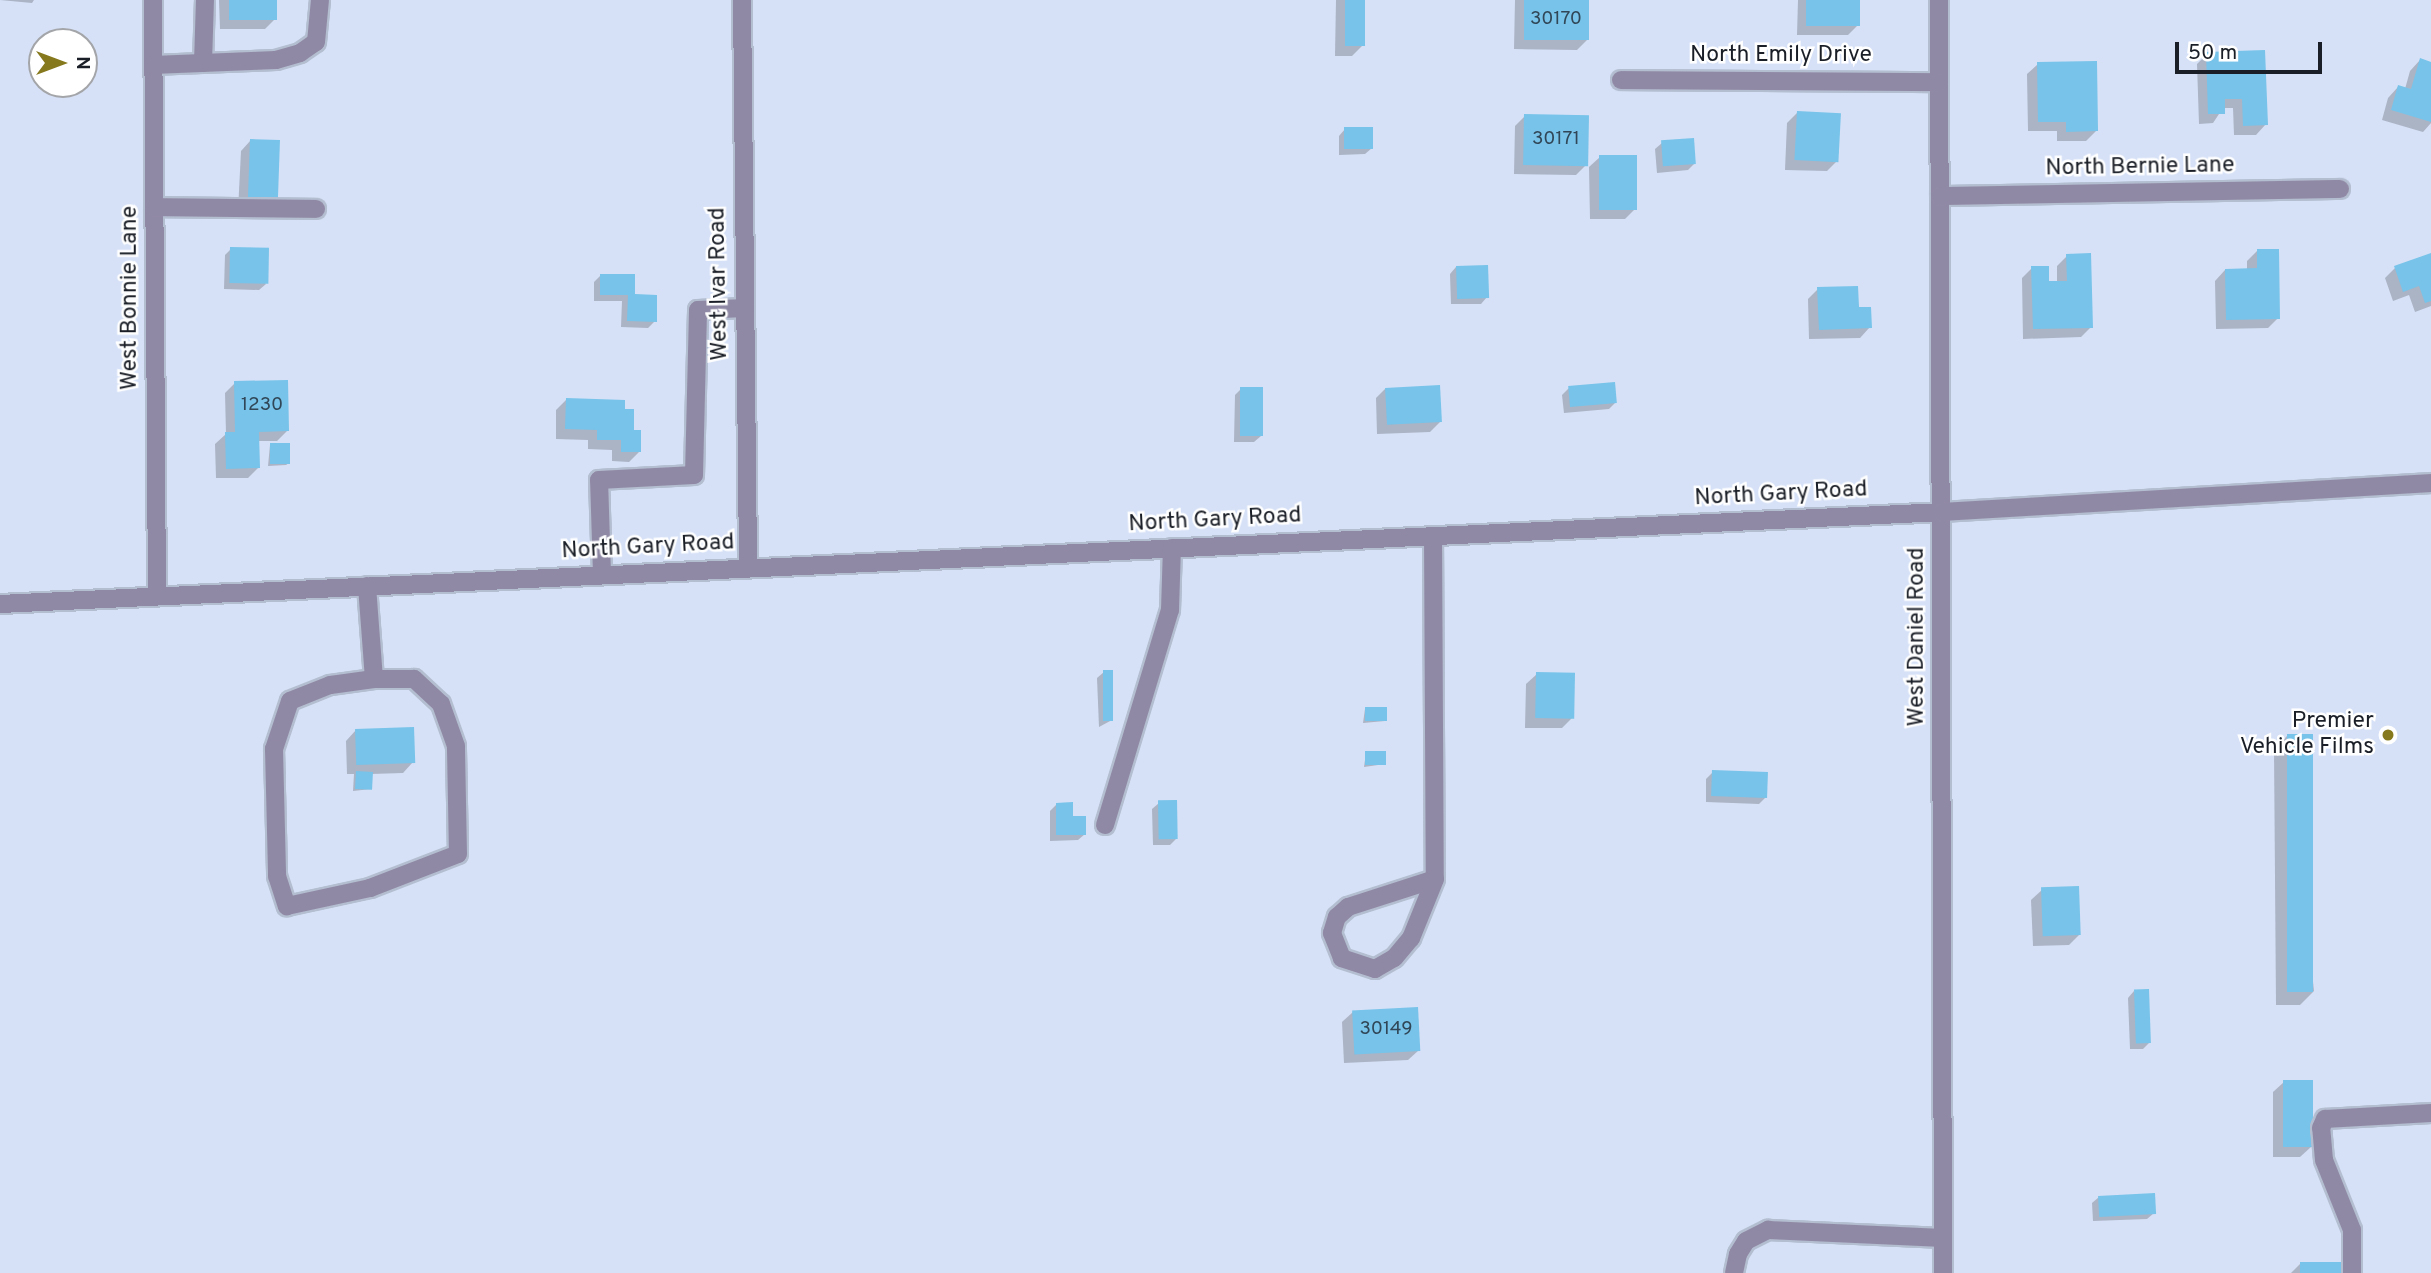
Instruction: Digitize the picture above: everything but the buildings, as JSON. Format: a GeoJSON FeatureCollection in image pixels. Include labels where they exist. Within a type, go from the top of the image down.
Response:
{"type":"FeatureCollection","features":[{"type":"Feature","properties":{"kind":"street","name":"West Bonnie Lane"},"geometry":{"type":"LineString","coordinates":[[153,0],[157,596]]}},
{"type":"Feature","properties":{"kind":"street"},"geometry":{"type":"LineString","coordinates":[[203,62],[205,0]]}},
{"type":"Feature","properties":{"kind":"street"},"geometry":{"type":"LineString","coordinates":[[153,65],[276,60],[300,53],[316,42],[320,0]]}},
{"type":"Feature","properties":{"kind":"street","name":"West Ivar Road"},"geometry":{"type":"LineString","coordinates":[[742,0],[748,568]]}},
{"type":"Feature","properties":{"kind":"street","name":"West Daniel Road"},"geometry":{"type":"LineString","coordinates":[[1939,0],[1943,1273]]}},
{"type":"Feature","properties":{"kind":"street","name":"North Emily Drive"},"geometry":{"type":"LineString","coordinates":[[1621,80],[1940,82]]}},
{"type":"Feature","properties":{"kind":"street","name":"North Bernie Lane"},"geometry":{"type":"LineString","coordinates":[[1940,196],[2340,189]]}},
{"type":"Feature","properties":{"kind":"street"},"geometry":{"type":"LineString","coordinates":[[154,206],[316,209]]}},
{"type":"Feature","properties":{"kind":"street"},"geometry":{"type":"LineString","coordinates":[[602,575],[599,480],[694,475],[698,310],[745,308]]}},
{"type":"Feature","properties":{"kind":"street","name":"North Gary Road"},"geometry":{"type":"LineString","coordinates":[[0,604],[1942,512],[2431,483]]}},
{"type":"Feature","properties":{"kind":"street"},"geometry":{"type":"LineString","coordinates":[[1433,536],[1434,879],[1411,938],[1394,958],[1374,970],[1342,958],[1332,933],[1337,917],[1348,906],[1434,879]]}},
{"type":"Feature","properties":{"kind":"street"},"geometry":{"type":"LineString","coordinates":[[1105,825],[1170,610],[1172,548]]}},
{"type":"Feature","properties":{"kind":"street"},"geometry":{"type":"LineString","coordinates":[[367,586],[374,679]]}},
{"type":"Feature","properties":{"kind":"street"},"geometry":{"type":"LineString","coordinates":[[374,679],[414,679],[441,704],[456,746],[458,854],[370,888],[286,906],[277,876],[274,748],[289,701],[330,684],[374,679]]}},
{"type":"Feature","properties":{"kind":"street"},"geometry":{"type":"LineString","coordinates":[[2352,1273],[2352,1230],[2324,1160],[2321,1128],[2325,1119],[2431,1113]]}},
{"type":"Feature","properties":{"kind":"street"},"geometry":{"type":"LineString","coordinates":[[1734,1273],[1738,1254],[1746,1241],[1768,1230],[1943,1238]]}},
{"type":"Feature","properties":{"kind":"place","name":"Premier Vehicle Films"},"geometry":{"type":"Point","coordinates":[2388,735]}}]}
